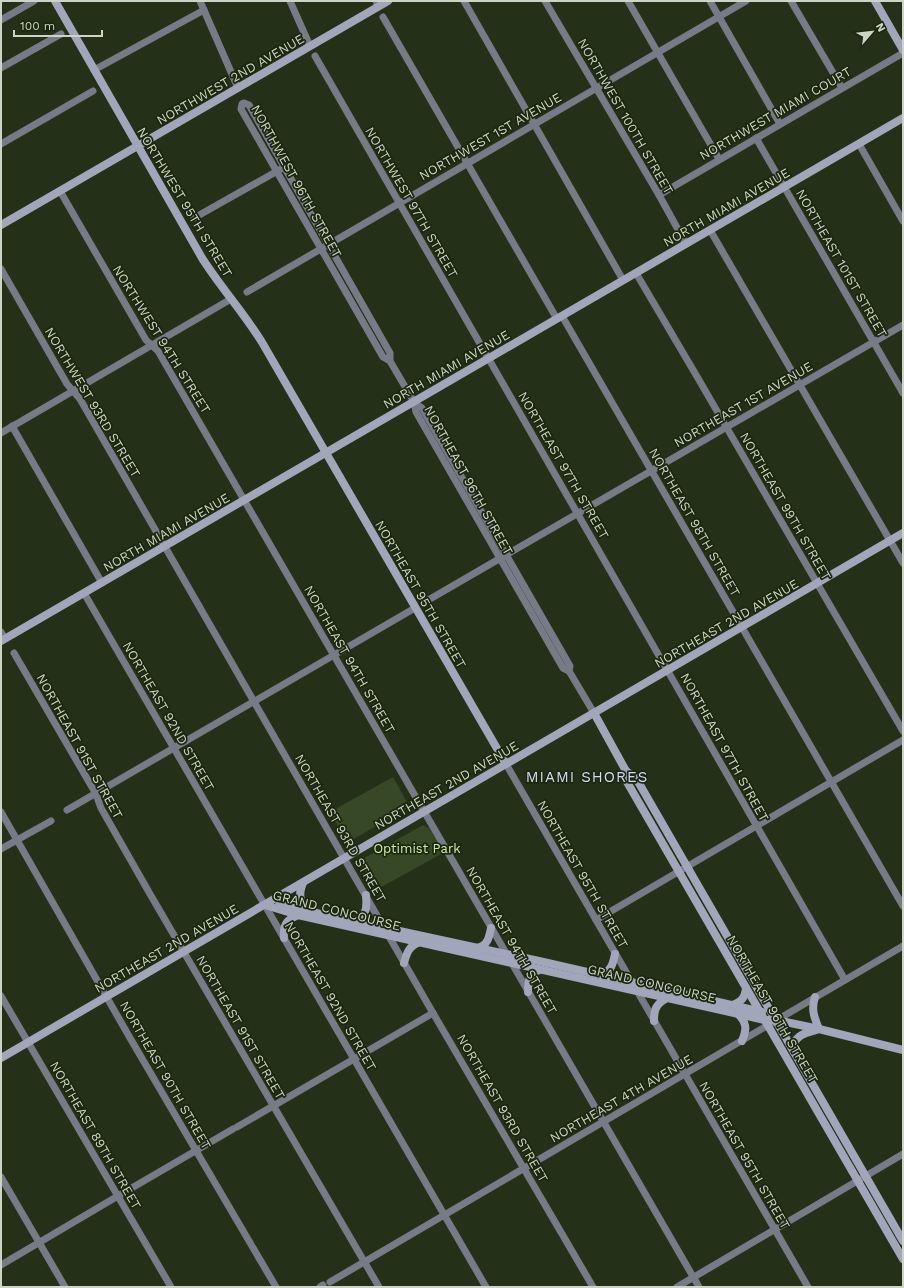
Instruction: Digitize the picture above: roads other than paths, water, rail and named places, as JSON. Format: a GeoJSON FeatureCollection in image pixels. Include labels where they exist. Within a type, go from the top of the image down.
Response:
{"type":"FeatureCollection","features":[{"type":"Feature","properties":{"kind":"main road","name":"NORTHWEST 95TH STREET"},"geometry":{"type":"LineString","coordinates":[[55,1],[202,258],[258,336],[326,453]]}},
{"type":"Feature","properties":{"kind":"main road","name":"NORTHWEST 2ND AVENUE"},"geometry":{"type":"LineString","coordinates":[[1,225],[310,46],[377,4],[388,1]]}},
{"type":"Feature","properties":{"kind":"main road"},"geometry":{"type":"LineString","coordinates":[[875,1],[903,50]]}},
{"type":"Feature","properties":{"kind":"main road","name":"NORTH MIAMI AVENUE"},"geometry":{"type":"LineString","coordinates":[[2,637],[84,593],[903,118]]}},
{"type":"Feature","properties":{"kind":"main road","name":"NORTHEAST 95TH STREET"},"geometry":{"type":"LineString","coordinates":[[326,453],[506,764]]}},
{"type":"Feature","properties":{"kind":"main road","name":"NORTHEAST 2ND AVENUE"},"geometry":{"type":"LineString","coordinates":[[1,1058],[903,534]]}},
{"type":"Feature","properties":{"kind":"main road","name":"NORTHEAST 96TH STREET"},"geometry":{"type":"LineString","coordinates":[[594,713],[626,771],[627,782],[683,869],[776,1020],[903,1241]]}},
{"type":"Feature","properties":{"kind":"main road","name":"NORTHEAST 96TH STREET"},"geometry":{"type":"LineString","coordinates":[[683,869],[746,988],[903,1259]]}},
{"type":"Feature","properties":{"kind":"main road"},"geometry":{"type":"LineString","coordinates":[[302,883],[300,898],[302,904],[311,911]]}},
{"type":"Feature","properties":{"kind":"main road"},"geometry":{"type":"LineString","coordinates":[[356,921],[363,916],[365,912],[367,905],[366,895]]}},
{"type":"Feature","properties":{"kind":"main road","name":"GRAND CONCOURSE"},"geometry":{"type":"LineString","coordinates":[[264,905],[282,905],[311,911],[602,975],[732,1005],[760,1012],[776,1020],[903,1050]]}},
{"type":"Feature","properties":{"kind":"main road","name":"GRAND CONCOURSE"},"geometry":{"type":"LineString","coordinates":[[264,905],[298,915],[738,1014],[766,1022],[776,1020]]}},
{"type":"Feature","properties":{"kind":"main road"},"geometry":{"type":"LineString","coordinates":[[284,938],[284,925],[290,918],[298,915]]}},
{"type":"Feature","properties":{"kind":"main road"},"geometry":{"type":"LineString","coordinates":[[477,948],[488,942],[491,928]]}},
{"type":"Feature","properties":{"kind":"main road"},"geometry":{"type":"LineString","coordinates":[[404,963],[409,948],[420,942]]}},
{"type":"Feature","properties":{"kind":"main road"},"geometry":{"type":"LineString","coordinates":[[602,975],[609,971],[612,967],[615,954]]}},
{"type":"Feature","properties":{"kind":"main road"},"geometry":{"type":"LineString","coordinates":[[528,992],[529,978],[531,975],[540,970]]}},
{"type":"Feature","properties":{"kind":"main road"},"geometry":{"type":"LineString","coordinates":[[732,1005],[743,999],[746,988]]}},
{"type":"Feature","properties":{"kind":"main road"},"geometry":{"type":"LineString","coordinates":[[794,1053],[793,1047],[796,1038],[807,1032],[819,1029],[812,1008],[815,997]]}},
{"type":"Feature","properties":{"kind":"main road"},"geometry":{"type":"LineString","coordinates":[[654,1021],[655,1008],[657,1004],[666,998]]}},
{"type":"Feature","properties":{"kind":"main road"},"geometry":{"type":"LineString","coordinates":[[738,1014],[744,1019],[746,1027],[742,1041]]}},
{"type":"Feature","properties":{"kind":"street"},"geometry":{"type":"LineString","coordinates":[[1,20],[34,1]]}},
{"type":"Feature","properties":{"kind":"street"},"geometry":{"type":"LineString","coordinates":[[200,1],[238,88]]}},
{"type":"Feature","properties":{"kind":"street"},"geometry":{"type":"LineString","coordinates":[[290,1],[310,46]]}},
{"type":"Feature","properties":{"kind":"street"},"geometry":{"type":"LineString","coordinates":[[464,1],[623,280]]}},
{"type":"Feature","properties":{"kind":"street","name":"NORTHWEST 100TH STREET"},"geometry":{"type":"LineString","coordinates":[[545,1],[659,195],[686,244]]}},
{"type":"Feature","properties":{"kind":"street"},"geometry":{"type":"LineString","coordinates":[[628,1],[719,160]]}},
{"type":"Feature","properties":{"kind":"street"},"geometry":{"type":"LineString","coordinates":[[710,1],[780,124]]}},
{"type":"Feature","properties":{"kind":"street","name":"NORTHWEST 1ST AVENUE"},"geometry":{"type":"LineString","coordinates":[[247,292],[746,1]]}},
{"type":"Feature","properties":{"kind":"street"},"geometry":{"type":"LineString","coordinates":[[791,1],[842,88]]}},
{"type":"Feature","properties":{"kind":"street"},"geometry":{"type":"LineString","coordinates":[[94,70],[204,10]]}},
{"type":"Feature","properties":{"kind":"street","name":"NORTHEAST 98TH STREET"},"geometry":{"type":"LineString","coordinates":[[383,17],[559,317],[652,470],[903,906]]}},
{"type":"Feature","properties":{"kind":"street"},"geometry":{"type":"LineString","coordinates":[[1,68],[61,34]]}},
{"type":"Feature","properties":{"kind":"street","name":"NORTHWEST MIAMI COURT"},"geometry":{"type":"LineString","coordinates":[[659,195],[903,53]]}},
{"type":"Feature","properties":{"kind":"street","name":"NORTHWEST 97TH STREET"},"geometry":{"type":"LineString","coordinates":[[316,56],[488,359]]}},
{"type":"Feature","properties":{"kind":"street"},"geometry":{"type":"LineString","coordinates":[[1,144],[93,91]]}},
{"type":"Feature","properties":{"kind":"street","name":"NORTHWEST 96TH STREET"},"geometry":{"type":"LineString","coordinates":[[390,361],[390,353],[249,105],[247,103],[242,104],[240,107],[241,109],[383,357],[390,361],[414,402]]}},
{"type":"Feature","properties":{"kind":"street","name":"NORTHEAST 101ST STREET"},"geometry":{"type":"LineString","coordinates":[[756,138],[903,393]]}},
{"type":"Feature","properties":{"kind":"street"},"geometry":{"type":"LineString","coordinates":[[859,144],[903,221]]}},
{"type":"Feature","properties":{"kind":"street"},"geometry":{"type":"LineString","coordinates":[[194,218],[284,167]]}},
{"type":"Feature","properties":{"kind":"street","name":"NORTHWEST 94TH STREET"},"geometry":{"type":"LineString","coordinates":[[60,191],[142,334],[158,351],[244,500]]}},
{"type":"Feature","properties":{"kind":"street"},"geometry":{"type":"LineString","coordinates":[[710,230],[903,563]]}},
{"type":"Feature","properties":{"kind":"street","name":"NORTHWEST 93RD STREET"},"geometry":{"type":"LineString","coordinates":[[1,269],[67,384],[80,399],[164,546]]}},
{"type":"Feature","properties":{"kind":"street","name":"NORTHEAST 99TH STREET"},"geometry":{"type":"LineString","coordinates":[[636,273],[903,731]]}},
{"type":"Feature","properties":{"kind":"street"},"geometry":{"type":"LineString","coordinates":[[1,433],[232,300]]}},
{"type":"Feature","properties":{"kind":"street","name":"NORTHEAST 1ST AVENUE"},"geometry":{"type":"LineString","coordinates":[[430,599],[903,325]]}},
{"type":"Feature","properties":{"kind":"street","name":"NORTHEAST 97TH STREET"},"geometry":{"type":"LineString","coordinates":[[488,359],[579,514],[845,980]]}},
{"type":"Feature","properties":{"kind":"street","name":"NORTHEAST 96TH STREET"},"geometry":{"type":"LineString","coordinates":[[414,402],[422,408],[507,555],[570,666],[569,671]]}},
{"type":"Feature","properties":{"kind":"street","name":"NORTHEAST 96TH STREET"},"geometry":{"type":"LineString","coordinates":[[414,402],[416,412],[563,668],[569,671],[594,713]]}},
{"type":"Feature","properties":{"kind":"street"},"geometry":{"type":"LineString","coordinates":[[12,426],[102,582]]}},
{"type":"Feature","properties":{"kind":"street","name":"NORTHEAST 94TH STREET"},"geometry":{"type":"LineString","coordinates":[[244,500],[699,1287]]}},
{"type":"Feature","properties":{"kind":"street","name":"NORTHEAST 93RD STREET"},"geometry":{"type":"LineString","coordinates":[[164,546],[345,858],[404,963],[593,1287]]}},
{"type":"Feature","properties":{"kind":"street","name":"NORTHEAST 92ND STREET"},"geometry":{"type":"LineString","coordinates":[[84,593],[486,1287]]}},
{"type":"Feature","properties":{"kind":"street"},"geometry":{"type":"LineString","coordinates":[[67,810],[415,608]]}},
{"type":"Feature","properties":{"kind":"street","name":"NORTHEAST 91ST STREET"},"geometry":{"type":"LineString","coordinates":[[14,653],[96,794],[101,808],[379,1287]]}},
{"type":"Feature","properties":{"kind":"street"},"geometry":{"type":"LineString","coordinates":[[596,920],[903,740]]}},
{"type":"Feature","properties":{"kind":"street","name":"NORTHEAST 95TH STREET"},"geometry":{"type":"LineString","coordinates":[[506,764],[808,1287]]}},
{"type":"Feature","properties":{"kind":"street","name":"NORTHEAST 90TH STREET"},"geometry":{"type":"LineString","coordinates":[[1,812],[106,997],[276,1287]]}},
{"type":"Feature","properties":{"kind":"street"},"geometry":{"type":"LineString","coordinates":[[1,849],[51,821]]}},
{"type":"Feature","properties":{"kind":"street"},"geometry":{"type":"LineString","coordinates":[[776,1020],[903,946]]}},
{"type":"Feature","properties":{"kind":"street","name":"NORTHEAST 89TH STREET"},"geometry":{"type":"LineString","coordinates":[[1,996],[171,1287]]}},
{"type":"Feature","properties":{"kind":"street"},"geometry":{"type":"LineString","coordinates":[[1,1265],[433,1013]]}},
{"type":"Feature","properties":{"kind":"street","name":"NORTHEAST 4TH AVENUE"},"geometry":{"type":"LineString","coordinates":[[324,1284],[742,1041],[766,1022]]}},
{"type":"Feature","properties":{"kind":"street"},"geometry":{"type":"LineString","coordinates":[[676,1287],[903,1154]]}},
{"type":"Feature","properties":{"kind":"street"},"geometry":{"type":"LineString","coordinates":[[1,1177],[65,1287]]}},
{"type":"Feature","properties":{"kind":"district","name":"MIAMI SHORES"},"geometry":{"type":"Point","coordinates":[587,777]}},
{"type":"Feature","properties":{"kind":"park label","name":"Optimist Park"},"geometry":{"type":"Point","coordinates":[417,848]}}]}
